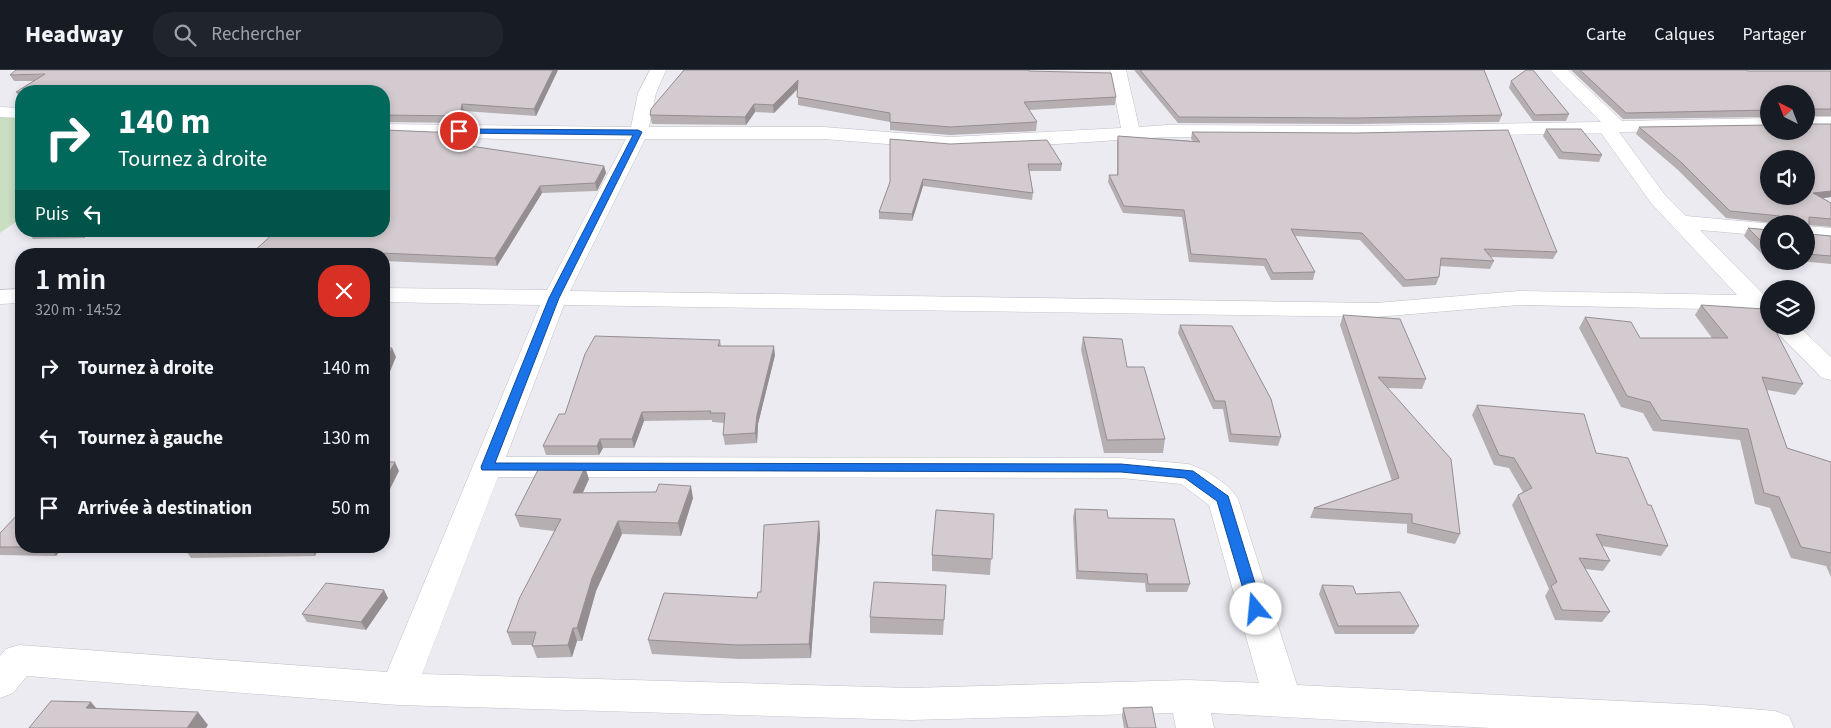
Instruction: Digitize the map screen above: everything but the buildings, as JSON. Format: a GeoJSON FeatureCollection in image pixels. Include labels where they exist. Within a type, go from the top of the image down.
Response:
{"type":"FeatureCollection","features":[{"type":"Feature","properties":{"kind":"street"},"geometry":{"type":"LineString","coordinates":[[398,689],[554,298],[638,132],[647,93],[658,70]]}},
{"type":"Feature","properties":{"kind":"street"},"geometry":{"type":"LineString","coordinates":[[1118,70],[1131,132]]}},
{"type":"Feature","properties":{"kind":"street"},"geometry":{"type":"LineString","coordinates":[[1558,70],[1611,126],[1658,199],[1760,305]]}},
{"type":"Feature","properties":{"kind":"street"},"geometry":{"type":"LineString","coordinates":[[0,112],[15,113]]}},
{"type":"Feature","properties":{"kind":"street"},"geometry":{"type":"LineString","coordinates":[[1815,123],[1831,123]]}},
{"type":"Feature","properties":{"kind":"street"},"geometry":{"type":"LineString","coordinates":[[390,130],[504,133],[824,133],[969,143],[1131,132],[1354,132],[1760,124]]}},
{"type":"Feature","properties":{"kind":"street"},"geometry":{"type":"LineString","coordinates":[[1681,222],[1760,228]]}},
{"type":"Feature","properties":{"kind":"street"},"geometry":{"type":"LineString","coordinates":[[1815,233],[1831,235]]}},
{"type":"Feature","properties":{"kind":"street"},"geometry":{"type":"LineString","coordinates":[[390,295],[1376,310],[1519,298],[1760,308]]}},
{"type":"Feature","properties":{"kind":"street"},"geometry":{"type":"LineString","coordinates":[[0,297],[15,296]]}},
{"type":"Feature","properties":{"kind":"street"},"geometry":{"type":"LineString","coordinates":[[1792,335],[1831,372]]}},
{"type":"Feature","properties":{"kind":"street"},"geometry":{"type":"LineString","coordinates":[[487,467],[1121,468],[1188,474],[1223,499],[1283,702]]}},
{"type":"Feature","properties":{"kind":"street"},"geometry":{"type":"LineString","coordinates":[[6,667],[398,689],[1191,712],[1283,702],[1702,722],[1775,728]]}},
{"type":"Feature","properties":{"kind":"green space"},"geometry":{"type":"Polygon","coordinates":[[[0,117],[15,118],[15,222],[0,233],[0,117]]]}},
{"type":"Feature","properties":{"kind":"route"},"geometry":{"type":"LineString","coordinates":[[459,131],[504,133],[638,132],[554,298],[487,467],[1121,468],[1188,474],[1223,499],[1256,609]]}}]}
